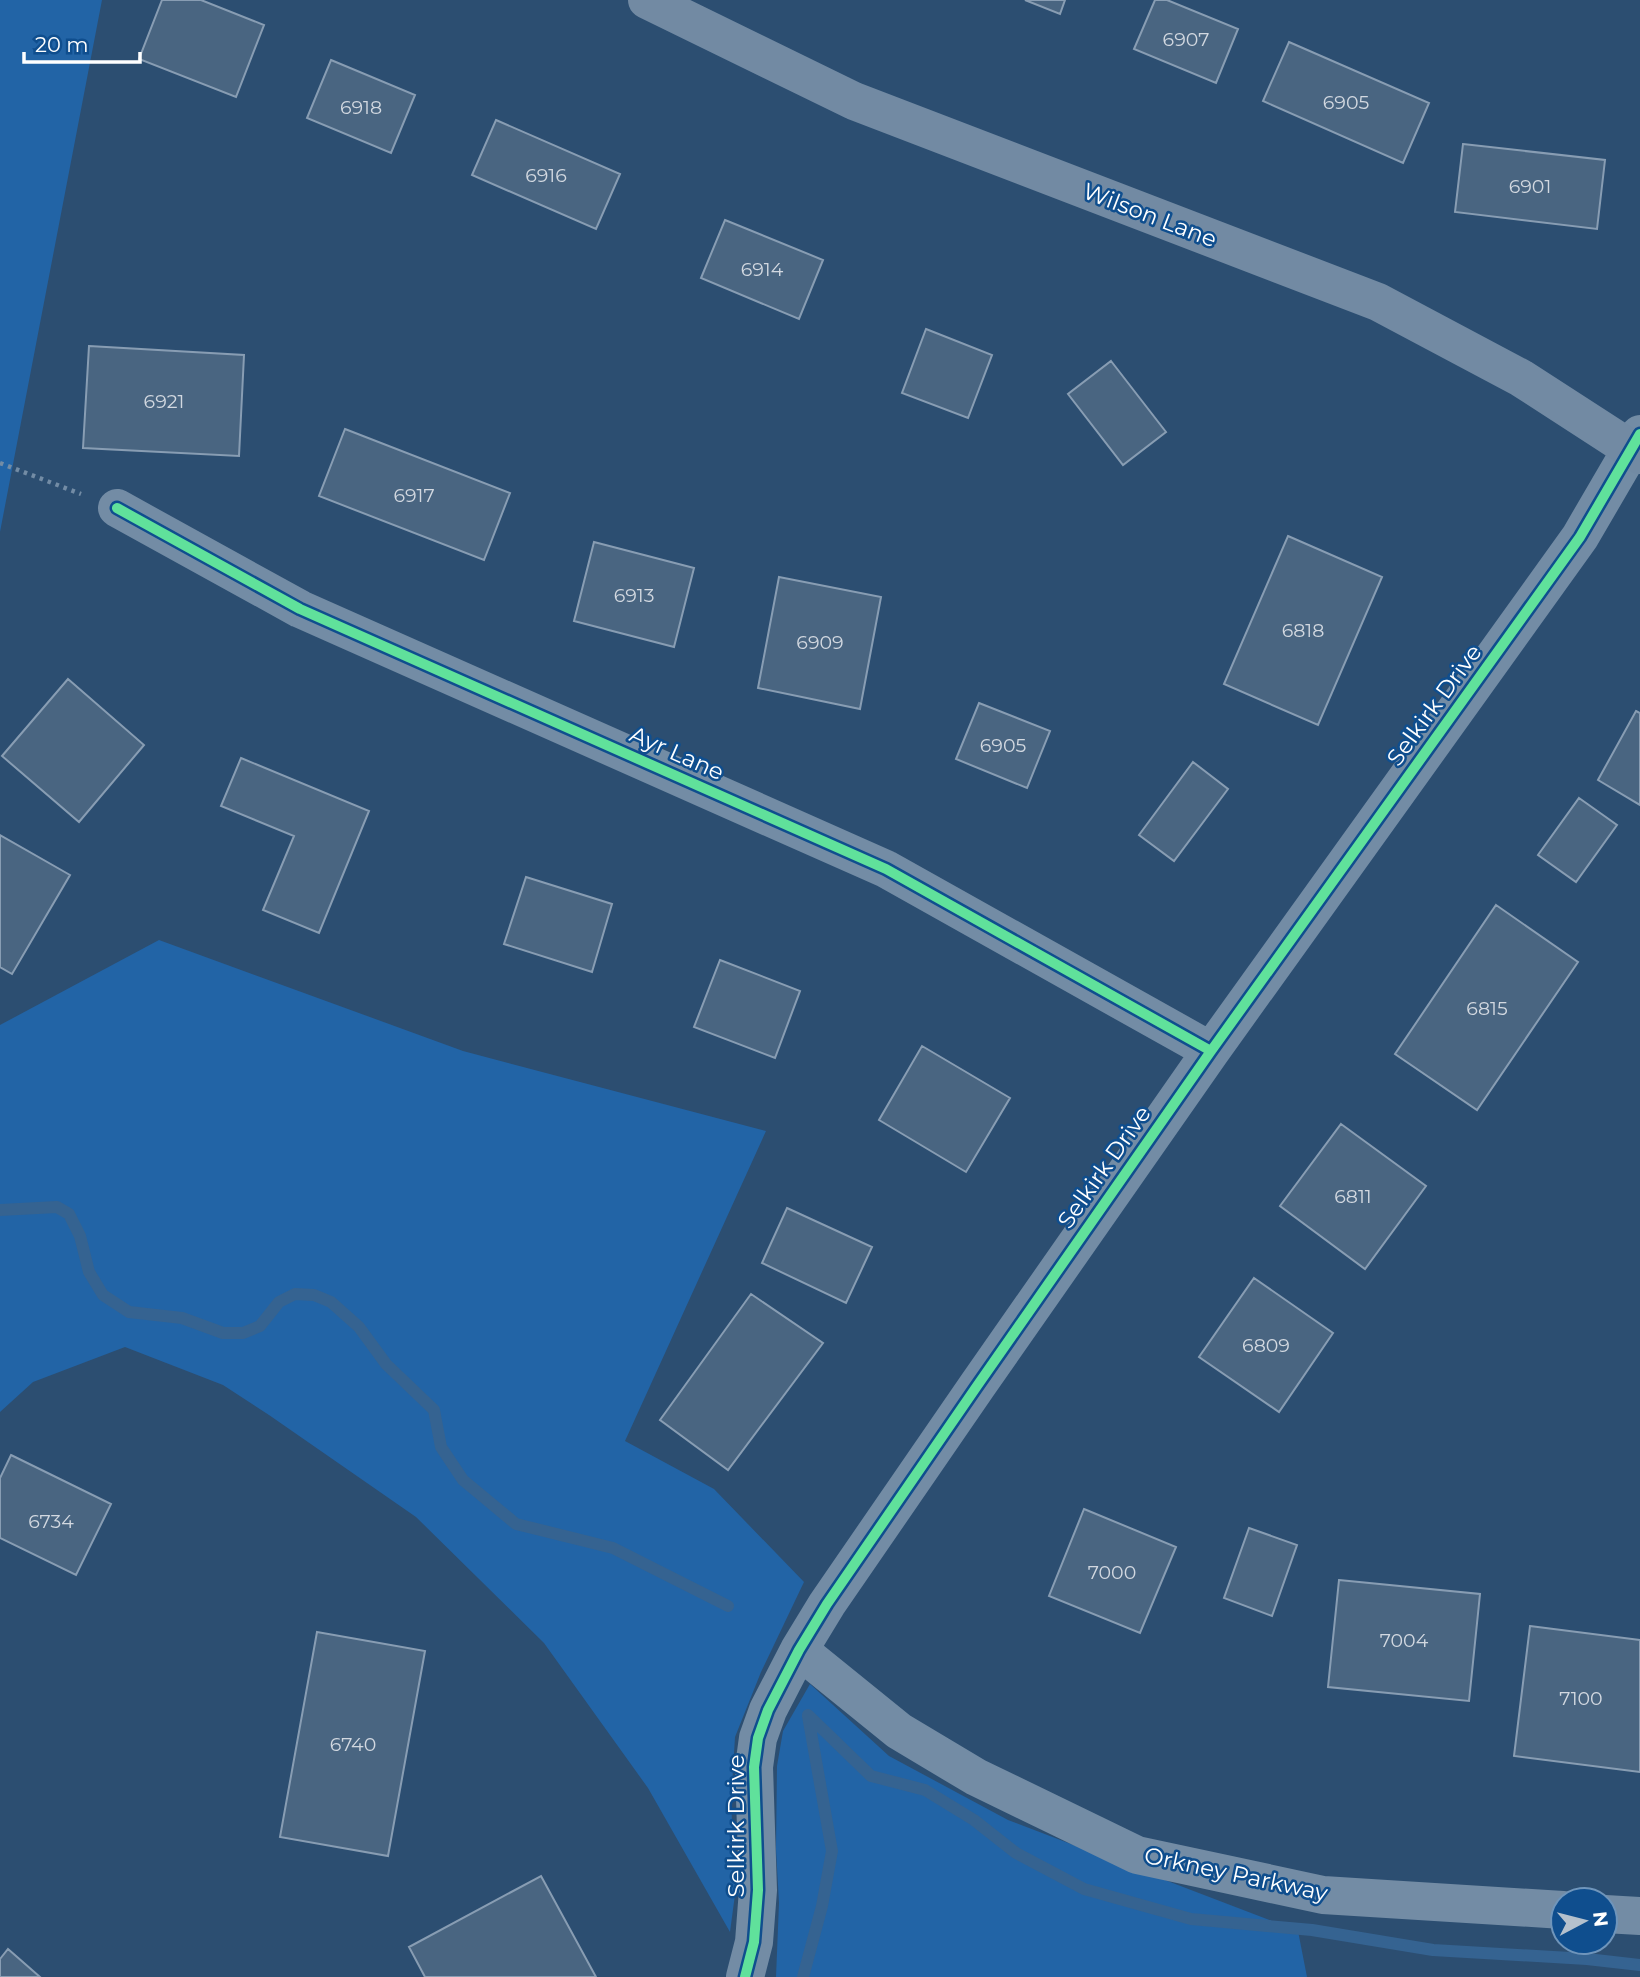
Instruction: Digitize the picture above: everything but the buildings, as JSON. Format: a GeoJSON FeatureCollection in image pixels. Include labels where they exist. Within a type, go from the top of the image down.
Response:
{"type":"FeatureCollection","features":[{"type":"Feature","properties":{"kind":"main road","name":"Wilson Lane"},"geometry":{"type":"LineString","coordinates":[[647,0],[853,101],[1378,302],[1521,378],[1637,446]]}},
{"type":"Feature","properties":{"kind":"street","name":"Selkirk Drive"},"geometry":{"type":"LineString","coordinates":[[745,1977],[754,1942],[758,1890],[754,1767],[758,1738],[768,1710],[799,1650],[827,1604],[969,1397],[1211,1051],[1580,537],[1637,446]]}},
{"type":"Feature","properties":{"kind":"street","name":"Ayr Lane"},"geometry":{"type":"LineString","coordinates":[[117,508],[300,609],[886,869],[1211,1051]]}},
{"type":"Feature","properties":{"kind":"street","name":"Orkney Parkway"},"geometry":{"type":"LineString","coordinates":[[799,1650],[899,1731],[976,1777],[1137,1855],[1323,1895],[1549,1909]]}},
{"type":"Feature","properties":{"kind":"street"},"geometry":{"type":"LineString","coordinates":[[1619,1915],[1640,1916]]}},
{"type":"Feature","properties":{"kind":"path"},"geometry":{"type":"LineString","coordinates":[[0,463],[117,508]]}},
{"type":"Feature","properties":{"kind":"shaded area"},"geometry":{"type":"Polygon","coordinates":[[[0,0],[102,0],[0,532],[0,0]]]}},
{"type":"Feature","properties":{"kind":"shaded area"},"geometry":{"type":"Polygon","coordinates":[[[159,940],[463,1051],[766,1131],[625,1441],[714,1489],[804,1582],[761,1672],[735,1737],[731,1803],[736,1887],[730,1932],[648,1788],[544,1643],[416,1517],[223,1385],[125,1347],[33,1382],[0,1412],[0,1025],[159,940]]]}},
{"type":"Feature","properties":{"kind":"shaded area"},"geometry":{"type":"Polygon","coordinates":[[[810,1684],[889,1756],[1008,1820],[1298,1931],[1307,1977],[776,1977],[779,1903],[776,1849],[777,1766],[783,1731],[810,1684]]]}},
{"type":"Feature","properties":{"kind":"waterway"},"geometry":{"type":"LineString","coordinates":[[0,1210],[57,1207],[69,1214],[80,1236],[89,1272],[103,1295],[129,1312],[182,1318],[223,1333],[243,1333],[260,1326],[279,1302],[295,1294],[314,1295],[331,1302],[359,1327],[386,1364],[434,1410],[441,1447],[463,1480],[516,1524],[613,1548],[728,1606]]}},
{"type":"Feature","properties":{"kind":"waterway"},"geometry":{"type":"LineString","coordinates":[[808,1715],[871,1776],[925,1790],[974,1820],[1016,1853],[1084,1889],[1191,1919],[1312,1930],[1433,1950],[1587,1959],[1640,1965]]}},
{"type":"Feature","properties":{"kind":"waterway"},"geometry":{"type":"LineString","coordinates":[[803,1977],[822,1906],[832,1851],[808,1716]]}},
{"type":"Feature","properties":{"kind":"cycle path"},"geometry":{"type":"LineString","coordinates":[[745,1977],[754,1942],[758,1890],[754,1767],[758,1738],[768,1710],[799,1650],[827,1604],[1211,1051],[1580,537],[1640,434]]}},
{"type":"Feature","properties":{"kind":"cycle path"},"geometry":{"type":"LineString","coordinates":[[117,508],[300,609],[886,869],[1211,1051]]}}]}
